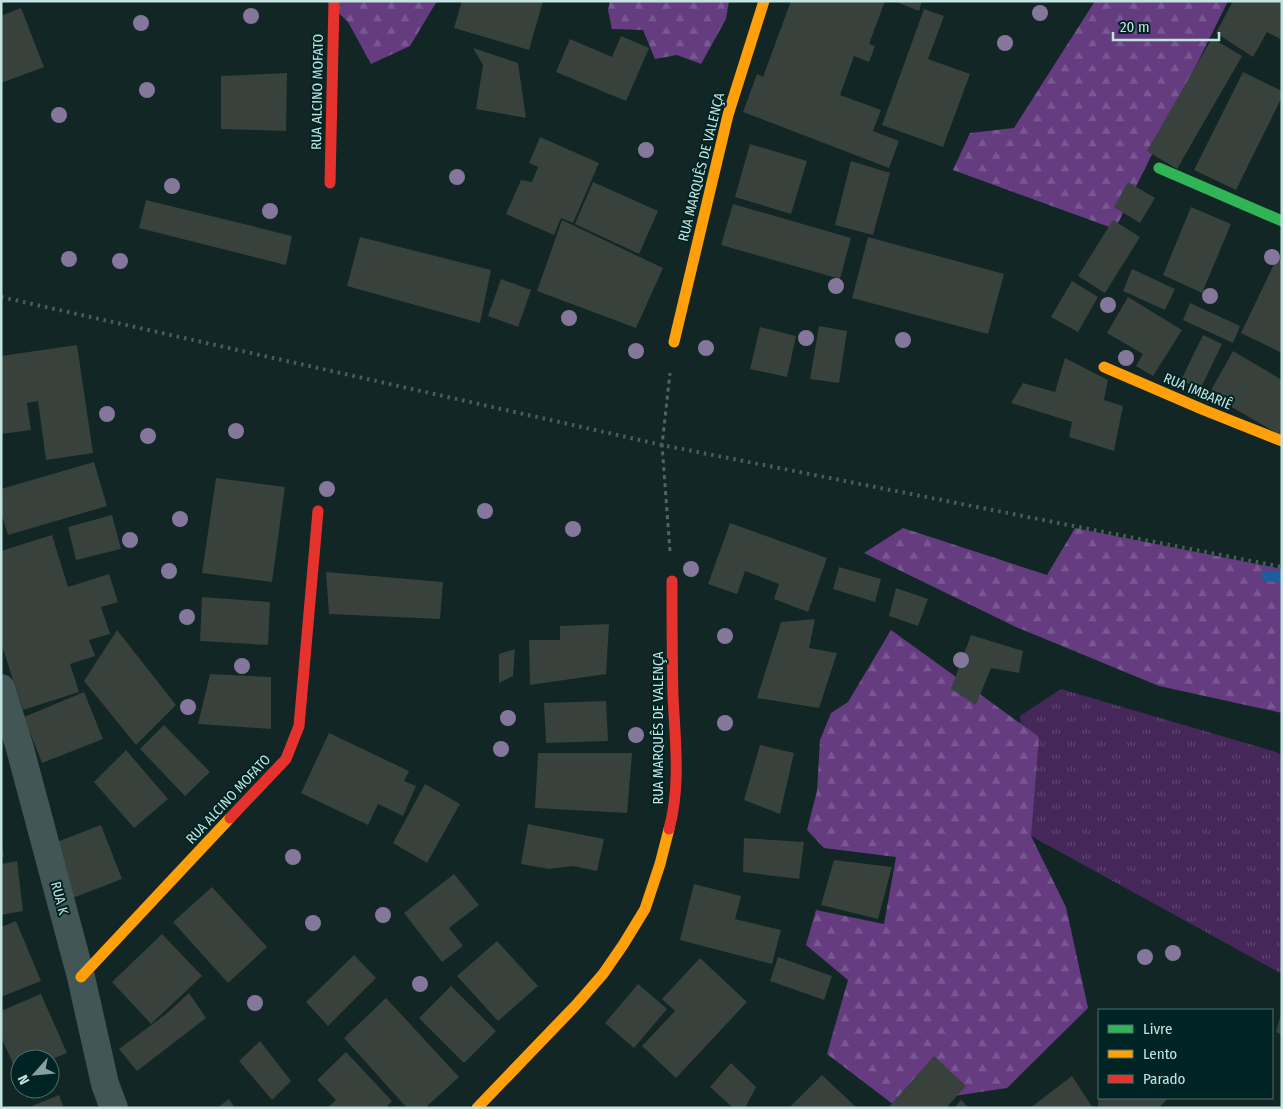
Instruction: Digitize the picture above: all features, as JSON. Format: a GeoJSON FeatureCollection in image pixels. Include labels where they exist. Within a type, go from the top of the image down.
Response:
{"type":"FeatureCollection","features":[{"type":"Feature","properties":{"kind":"street","name":"RUA ALCINO MOFATO"},"geometry":{"type":"LineString","coordinates":[[330,183],[334,1]]}},
{"type":"Feature","properties":{"kind":"street","name":"RUA MARQUÊS DE VALENÇA"},"geometry":{"type":"LineString","coordinates":[[674,342],[728,115],[764,1]]}},
{"type":"Feature","properties":{"kind":"street"},"geometry":{"type":"LineString","coordinates":[[1159,168],[1282,221]]}},
{"type":"Feature","properties":{"kind":"street","name":"RUA IMBARIÊ"},"geometry":{"type":"LineString","coordinates":[[1104,367],[1282,441]]}},
{"type":"Feature","properties":{"kind":"street","name":"RUA ALCINO MOFATO"},"geometry":{"type":"LineString","coordinates":[[81,978],[286,759],[299,726],[318,511]]}},
{"type":"Feature","properties":{"kind":"street","name":"RUA MARQUÊS DE VALENÇA"},"geometry":{"type":"LineString","coordinates":[[485,1105],[603,974],[646,909],[674,812],[676,768],[672,581]]}},
{"type":"Feature","properties":{"kind":"street","name":"RUA K"},"geometry":{"type":"LineString","coordinates":[[1,688],[10,748],[81,978],[105,1084],[114,1108]]}},
{"type":"Feature","properties":{"kind":"path"},"geometry":{"type":"LineString","coordinates":[[672,581],[662,445],[674,342]]}},
{"type":"Feature","properties":{"kind":"green space"},"geometry":{"type":"Polygon","coordinates":[[[326,1],[437,1],[410,46],[371,64],[348,22],[326,1]]]}},
{"type":"Feature","properties":{"kind":"green space"},"geometry":{"type":"Polygon","coordinates":[[[610,1],[729,1],[726,19],[701,64],[677,55],[655,59],[643,30],[612,29],[608,10],[610,1]]]}},
{"type":"Feature","properties":{"kind":"green space"},"geometry":{"type":"Polygon","coordinates":[[[1095,1],[1228,1],[1115,229],[953,170],[970,133],[1014,128],[1095,1]]]}},
{"type":"Feature","properties":{"kind":"green space"},"geometry":{"type":"Polygon","coordinates":[[[903,528],[1047,575],[1075,528],[1282,569],[1282,713],[1159,686],[1016,627],[864,553],[903,528]]]}},
{"type":"Feature","properties":{"kind":"green space"},"geometry":{"type":"Polygon","coordinates":[[[891,630],[1039,737],[1031,836],[1066,907],[1088,1008],[1007,1088],[894,1105],[827,1054],[848,980],[806,945],[816,910],[884,924],[896,857],[824,848],[807,830],[817,791],[820,740],[831,713],[848,702],[891,630]]]}},
{"type":"Feature","properties":{"kind":"green space"},"geometry":{"type":"Polygon","coordinates":[[[1061,689],[1282,755],[1282,974],[1031,836],[1020,716],[1061,689]]]}},
{"type":"Feature","properties":{"kind":"building"},"geometry":{"type":"Polygon","coordinates":[[[462,1],[543,1],[529,50],[454,28],[462,1]]]}},
{"type":"Feature","properties":{"kind":"building"},"geometry":{"type":"Polygon","coordinates":[[[791,1],[885,1],[869,44],[875,46],[869,62],[854,56],[840,95],[881,110],[873,131],[899,141],[889,168],[743,112],[757,74],[763,77],[791,1]]]}},
{"type":"Feature","properties":{"kind":"building"},"geometry":{"type":"Polygon","coordinates":[[[894,1],[922,1],[919,11],[894,1]]]}},
{"type":"Feature","properties":{"kind":"building"},"geometry":{"type":"Polygon","coordinates":[[[1233,1],[1282,1],[1282,40],[1267,32],[1253,57],[1216,33],[1233,1]]]}},
{"type":"Feature","properties":{"kind":"building"},"geometry":{"type":"Polygon","coordinates":[[[21,8],[44,67],[1,83],[1,16],[21,8]]]}},
{"type":"Feature","properties":{"kind":"building"},"geometry":{"type":"Polygon","coordinates":[[[924,9],[944,16],[928,59],[970,74],[943,147],[882,125],[924,9]]]}},
{"type":"Feature","properties":{"kind":"building"},"geometry":{"type":"Polygon","coordinates":[[[621,36],[649,48],[626,101],[556,72],[570,39],[612,57],[621,36]]]}},
{"type":"Feature","properties":{"kind":"building"},"geometry":{"type":"Polygon","coordinates":[[[1212,38],[1242,56],[1177,169],[1147,151],[1212,38]]]}},
{"type":"Feature","properties":{"kind":"building"},"geometry":{"type":"Polygon","coordinates":[[[473,48],[518,63],[526,118],[476,109],[483,65],[473,48]]]}},
{"type":"Feature","properties":{"kind":"building"},"geometry":{"type":"Polygon","coordinates":[[[1243,72],[1282,91],[1282,97],[1236,190],[1194,170],[1243,72]]]}},
{"type":"Feature","properties":{"kind":"building"},"geometry":{"type":"Polygon","coordinates":[[[287,73],[286,131],[221,129],[221,76],[287,73]]]}},
{"type":"Feature","properties":{"kind":"building"},"geometry":{"type":"Polygon","coordinates":[[[540,137],[599,163],[573,223],[561,218],[554,235],[506,214],[521,180],[532,182],[538,167],[529,163],[540,137]]]}},
{"type":"Feature","properties":{"kind":"building"},"geometry":{"type":"Polygon","coordinates":[[[750,144],[807,161],[791,214],[735,197],[750,144]]]}},
{"type":"Feature","properties":{"kind":"building"},"geometry":{"type":"Polygon","coordinates":[[[851,161],[890,173],[873,235],[835,225],[851,161]]]}},
{"type":"Feature","properties":{"kind":"building"},"geometry":{"type":"Polygon","coordinates":[[[593,182],[658,211],[639,254],[575,224],[593,182]]]}},
{"type":"Feature","properties":{"kind":"building"},"geometry":{"type":"Polygon","coordinates":[[[1128,182],[1155,198],[1140,223],[1114,207],[1128,182]]]}},
{"type":"Feature","properties":{"kind":"building"},"geometry":{"type":"Polygon","coordinates":[[[146,200],[292,236],[286,265],[139,228],[146,200]]]}},
{"type":"Feature","properties":{"kind":"building"},"geometry":{"type":"Polygon","coordinates":[[[733,204],[851,238],[840,279],[721,245],[733,204]]]}},
{"type":"Feature","properties":{"kind":"building"},"geometry":{"type":"Polygon","coordinates":[[[1191,207],[1231,224],[1202,293],[1163,275],[1191,207]]]}},
{"type":"Feature","properties":{"kind":"building"},"geometry":{"type":"Polygon","coordinates":[[[562,220],[663,268],[636,328],[537,291],[562,220]]]}},
{"type":"Feature","properties":{"kind":"building"},"geometry":{"type":"Polygon","coordinates":[[[1113,220],[1140,237],[1105,293],[1078,276],[1113,220]]]}},
{"type":"Feature","properties":{"kind":"building"},"geometry":{"type":"Polygon","coordinates":[[[360,237],[491,270],[480,323],[347,286],[360,237]]]}},
{"type":"Feature","properties":{"kind":"building"},"geometry":{"type":"Polygon","coordinates":[[[868,237],[1004,274],[988,334],[852,298],[868,237]]]}},
{"type":"Feature","properties":{"kind":"building"},"geometry":{"type":"Polygon","coordinates":[[[1277,258],[1282,260],[1282,353],[1241,333],[1277,258]]]}},
{"type":"Feature","properties":{"kind":"building"},"geometry":{"type":"Polygon","coordinates":[[[1132,269],[1175,289],[1165,310],[1123,291],[1132,269]]]}},
{"type":"Feature","properties":{"kind":"building"},"geometry":{"type":"Polygon","coordinates":[[[501,279],[531,290],[518,327],[488,316],[501,279]]]}},
{"type":"Feature","properties":{"kind":"building"},"geometry":{"type":"Polygon","coordinates":[[[1072,281],[1098,297],[1078,332],[1051,317],[1072,281]]]}},
{"type":"Feature","properties":{"kind":"building"},"geometry":{"type":"Polygon","coordinates":[[[1128,297],[1182,330],[1153,376],[1136,366],[1143,354],[1107,333],[1128,297]]]}},
{"type":"Feature","properties":{"kind":"building"},"geometry":{"type":"Polygon","coordinates":[[[1190,303],[1240,326],[1233,343],[1183,320],[1190,303]]]}},
{"type":"Feature","properties":{"kind":"building"},"geometry":{"type":"Polygon","coordinates":[[[819,326],[847,331],[839,383],[810,379],[819,326]]]}},
{"type":"Feature","properties":{"kind":"building"},"geometry":{"type":"Polygon","coordinates":[[[760,327],[796,336],[787,377],[750,369],[760,327]]]}},
{"type":"Feature","properties":{"kind":"building"},"geometry":{"type":"Polygon","coordinates":[[[1203,335],[1222,344],[1200,390],[1181,380],[1203,335]]]}},
{"type":"Feature","properties":{"kind":"building"},"geometry":{"type":"Polygon","coordinates":[[[77,345],[93,453],[46,460],[38,401],[27,403],[31,430],[1,434],[1,356],[77,345]]]}},
{"type":"Feature","properties":{"kind":"building"},"geometry":{"type":"Polygon","coordinates":[[[1233,351],[1282,380],[1282,436],[1209,394],[1233,351]]]}},
{"type":"Feature","properties":{"kind":"building"},"geometry":{"type":"Polygon","coordinates":[[[1065,358],[1108,380],[1104,400],[1123,406],[1114,451],[1069,437],[1072,422],[1011,403],[1023,383],[1055,392],[1065,358]]]}},
{"type":"Feature","properties":{"kind":"building"},"geometry":{"type":"Polygon","coordinates":[[[94,462],[107,506],[8,535],[1,513],[1,489],[94,462]]]}},
{"type":"Feature","properties":{"kind":"building"},"geometry":{"type":"Polygon","coordinates":[[[216,478],[285,487],[272,582],[202,573],[216,478]]]}},
{"type":"Feature","properties":{"kind":"building"},"geometry":{"type":"Polygon","coordinates":[[[112,515],[121,549],[76,560],[68,527],[112,515]]]}},
{"type":"Feature","properties":{"kind":"building"},"geometry":{"type":"Polygon","coordinates":[[[730,523],[827,558],[808,612],[774,599],[779,584],[745,571],[737,594],[708,584],[730,523]]]}},
{"type":"Feature","properties":{"kind":"building"},"geometry":{"type":"Polygon","coordinates":[[[52,535],[68,587],[109,574],[118,602],[101,607],[110,634],[89,640],[95,656],[70,664],[79,692],[23,710],[1,643],[1,551],[52,535]]]}},
{"type":"Feature","properties":{"kind":"building"},"geometry":{"type":"Polygon","coordinates":[[[839,567],[881,579],[875,602],[833,589],[839,567]]]}},
{"type":"Feature","properties":{"kind":"building"},"geometry":{"type":"Polygon","coordinates":[[[326,572],[443,582],[440,619],[329,614],[326,572]]]}},
{"type":"Feature","properties":{"kind":"building"},"geometry":{"type":"Polygon","coordinates":[[[896,588],[928,599],[918,626],[889,616],[896,588]]]}},
{"type":"Feature","properties":{"kind":"building"},"geometry":{"type":"Polygon","coordinates":[[[202,597],[270,602],[268,645],[200,641],[202,597]]]}},
{"type":"Feature","properties":{"kind":"building"},"geometry":{"type":"Polygon","coordinates":[[[815,619],[809,648],[837,653],[819,708],[757,698],[781,622],[815,619]]]}},
{"type":"Feature","properties":{"kind":"building"},"geometry":{"type":"Polygon","coordinates":[[[609,624],[606,674],[530,685],[529,640],[560,640],[560,626],[609,624]]]}},
{"type":"Feature","properties":{"kind":"building"},"geometry":{"type":"Polygon","coordinates":[[[117,630],[176,705],[136,745],[84,681],[117,630]]]}},
{"type":"Feature","properties":{"kind":"building"},"geometry":{"type":"Polygon","coordinates":[[[971,635],[1023,651],[1019,673],[991,668],[976,705],[951,689],[971,635]]]}},
{"type":"Feature","properties":{"kind":"building"},"geometry":{"type":"Polygon","coordinates":[[[515,649],[513,676],[499,683],[499,654],[515,649]]]}},
{"type":"Feature","properties":{"kind":"building"},"geometry":{"type":"Polygon","coordinates":[[[210,674],[271,677],[271,729],[198,724],[210,674]]]}},
{"type":"Feature","properties":{"kind":"building"},"geometry":{"type":"Polygon","coordinates":[[[84,692],[103,739],[42,763],[24,717],[84,692]]]}},
{"type":"Feature","properties":{"kind":"building"},"geometry":{"type":"Polygon","coordinates":[[[606,701],[608,741],[546,743],[544,703],[606,701]]]}},
{"type":"Feature","properties":{"kind":"building"},"geometry":{"type":"Polygon","coordinates":[[[164,725],[210,772],[185,796],[140,749],[164,725]]]}},
{"type":"Feature","properties":{"kind":"building"},"geometry":{"type":"Polygon","coordinates":[[[329,733],[409,771],[404,781],[416,786],[403,816],[378,804],[368,825],[301,793],[329,733]]]}},
{"type":"Feature","properties":{"kind":"building"},"geometry":{"type":"Polygon","coordinates":[[[760,745],[794,753],[780,814],[744,800],[760,745]]]}},
{"type":"Feature","properties":{"kind":"building"},"geometry":{"type":"Polygon","coordinates":[[[126,750],[168,799],[134,828],[94,782],[126,750]]]}},
{"type":"Feature","properties":{"kind":"building"},"geometry":{"type":"Polygon","coordinates":[[[538,753],[632,753],[627,813],[535,808],[538,753]]]}},
{"type":"Feature","properties":{"kind":"building"},"geometry":{"type":"Polygon","coordinates":[[[425,784],[460,804],[427,863],[393,843],[425,784]]]}},
{"type":"Feature","properties":{"kind":"building"},"geometry":{"type":"Polygon","coordinates":[[[528,824],[604,839],[597,871],[573,866],[549,869],[521,864],[528,824]]]}},
{"type":"Feature","properties":{"kind":"building"},"geometry":{"type":"Polygon","coordinates":[[[101,825],[122,879],[70,899],[49,845],[101,825]]]}},
{"type":"Feature","properties":{"kind":"building"},"geometry":{"type":"Polygon","coordinates":[[[744,838],[804,842],[799,879],[743,872],[744,838]]]}},
{"type":"Feature","properties":{"kind":"building"},"geometry":{"type":"Polygon","coordinates":[[[2,845],[4,857],[1,857],[2,845]]]}},
{"type":"Feature","properties":{"kind":"building"},"geometry":{"type":"Polygon","coordinates":[[[834,860],[892,867],[878,919],[821,905],[834,860]]]}},
{"type":"Feature","properties":{"kind":"building"},"geometry":{"type":"Polygon","coordinates":[[[17,861],[23,911],[1,915],[1,864],[17,861]]]}},
{"type":"Feature","properties":{"kind":"building"},"geometry":{"type":"Polygon","coordinates":[[[454,874],[479,905],[449,928],[463,946],[442,962],[404,913],[454,874]]]}},
{"type":"Feature","properties":{"kind":"building"},"geometry":{"type":"Polygon","coordinates":[[[694,884],[741,896],[735,919],[781,930],[772,964],[680,940],[694,884]]]}},
{"type":"Feature","properties":{"kind":"building"},"geometry":{"type":"Polygon","coordinates":[[[212,887],[267,947],[228,983],[173,922],[212,887]]]}},
{"type":"Feature","properties":{"kind":"building"},"geometry":{"type":"Polygon","coordinates":[[[16,921],[41,981],[1,997],[1,927],[16,921]]]}},
{"type":"Feature","properties":{"kind":"building"},"geometry":{"type":"Polygon","coordinates":[[[162,934],[202,976],[151,1024],[112,982],[162,934]]]}},
{"type":"Feature","properties":{"kind":"building"},"geometry":{"type":"Polygon","coordinates":[[[497,941],[538,986],[498,1021],[457,976],[497,941]]]}},
{"type":"Feature","properties":{"kind":"building"},"geometry":{"type":"Polygon","coordinates":[[[354,955],[376,978],[328,1026],[306,1002],[354,955]]]}},
{"type":"Feature","properties":{"kind":"building"},"geometry":{"type":"Polygon","coordinates":[[[778,957],[832,976],[824,1000],[770,981],[778,957]]]}},
{"type":"Feature","properties":{"kind":"building"},"geometry":{"type":"Polygon","coordinates":[[[700,958],[747,1002],[676,1078],[642,1046],[675,1011],[662,999],[700,958]]]}},
{"type":"Feature","properties":{"kind":"building"},"geometry":{"type":"Polygon","coordinates":[[[638,984],[667,1009],[634,1048],[605,1023],[638,984]]]}},
{"type":"Feature","properties":{"kind":"building"},"geometry":{"type":"Polygon","coordinates":[[[451,986],[496,1031],[464,1063],[419,1018],[451,986]]]}},
{"type":"Feature","properties":{"kind":"building"},"geometry":{"type":"Polygon","coordinates":[[[189,993],[206,1018],[137,1071],[119,1049],[166,1014],[189,993]]]}},
{"type":"Feature","properties":{"kind":"building"},"geometry":{"type":"Polygon","coordinates":[[[41,994],[67,1053],[60,1056],[60,1049],[10,1049],[10,1057],[1,1037],[1,1011],[41,994]]]}},
{"type":"Feature","properties":{"kind":"building"},"geometry":{"type":"Polygon","coordinates":[[[386,998],[459,1077],[425,1108],[407,1108],[344,1038],[386,998]]]}},
{"type":"Feature","properties":{"kind":"building"},"geometry":{"type":"Polygon","coordinates":[[[1282,1013],[1282,1035],[1276,1032],[1282,1013]]]}},
{"type":"Feature","properties":{"kind":"building"},"geometry":{"type":"Polygon","coordinates":[[[260,1041],[291,1081],[272,1100],[239,1061],[260,1041]]]}},
{"type":"Feature","properties":{"kind":"building"},"geometry":{"type":"Polygon","coordinates":[[[346,1052],[392,1101],[385,1108],[327,1108],[336,1100],[317,1080],[346,1052]]]}},
{"type":"Feature","properties":{"kind":"building"},"geometry":{"type":"Polygon","coordinates":[[[934,1056],[966,1086],[946,1108],[888,1108],[934,1056]]]}},
{"type":"Feature","properties":{"kind":"building"},"geometry":{"type":"Polygon","coordinates":[[[731,1063],[756,1087],[745,1108],[733,1108],[710,1087],[731,1063]]]}},
{"type":"Feature","properties":{"kind":"building"},"geometry":{"type":"Polygon","coordinates":[[[822,1075],[857,1108],[789,1108],[822,1075]]]}},
{"type":"Feature","properties":{"kind":"building"},"geometry":{"type":"Polygon","coordinates":[[[1072,1076],[1092,1108],[1030,1108],[1072,1076]]]}},
{"type":"Feature","properties":{"kind":"building"},"geometry":{"type":"Polygon","coordinates":[[[60,1098],[64,1108],[27,1108],[49,1099],[60,1098]]]}},
{"type":"Feature","properties":{"kind":"building"},"geometry":{"type":"Polygon","coordinates":[[[229,1099],[235,1108],[217,1108],[229,1099]]]}},
{"type":"Feature","properties":{"kind":"building"},"geometry":{"type":"Polygon","coordinates":[[[1098,1099],[1167,1099],[1159,1108],[1098,1108],[1098,1099]]]}},
{"type":"Feature","properties":{"kind":"building"},"geometry":{"type":"Polygon","coordinates":[[[961,1100],[969,1108],[954,1108],[961,1100]]]}},
{"type":"Feature","properties":{"kind":"waterway"},"geometry":{"type":"LineString","coordinates":[[1267,576],[1282,577]]}},
{"type":"Feature","properties":{"kind":"railway"},"geometry":{"type":"LineString","coordinates":[[1,297],[662,445],[1282,567]]}},
{"type":"Feature","properties":{"kind":"traffic: fast"},"geometry":{"type":"LineString","coordinates":[[1159,168],[1282,221]]}},
{"type":"Feature","properties":{"kind":"traffic: slow"},"geometry":{"type":"LineString","coordinates":[[674,342],[728,115],[764,1]]}},
{"type":"Feature","properties":{"kind":"traffic: slow"},"geometry":{"type":"LineString","coordinates":[[1104,367],[1282,441]]}},
{"type":"Feature","properties":{"kind":"traffic: slow"},"geometry":{"type":"LineString","coordinates":[[81,977],[230,818]]}},
{"type":"Feature","properties":{"kind":"traffic: slow"},"geometry":{"type":"LineString","coordinates":[[477,1108],[576,1005],[603,974],[623,945],[645,909],[669,829]]}},
{"type":"Feature","properties":{"kind":"traffic: jam"},"geometry":{"type":"LineString","coordinates":[[330,183],[334,1]]}},
{"type":"Feature","properties":{"kind":"traffic: jam"},"geometry":{"type":"LineString","coordinates":[[230,818],[286,759],[299,726],[318,511]]}},
{"type":"Feature","properties":{"kind":"traffic: jam"},"geometry":{"type":"LineString","coordinates":[[669,829],[673,813],[676,779],[672,581]]}}]}
